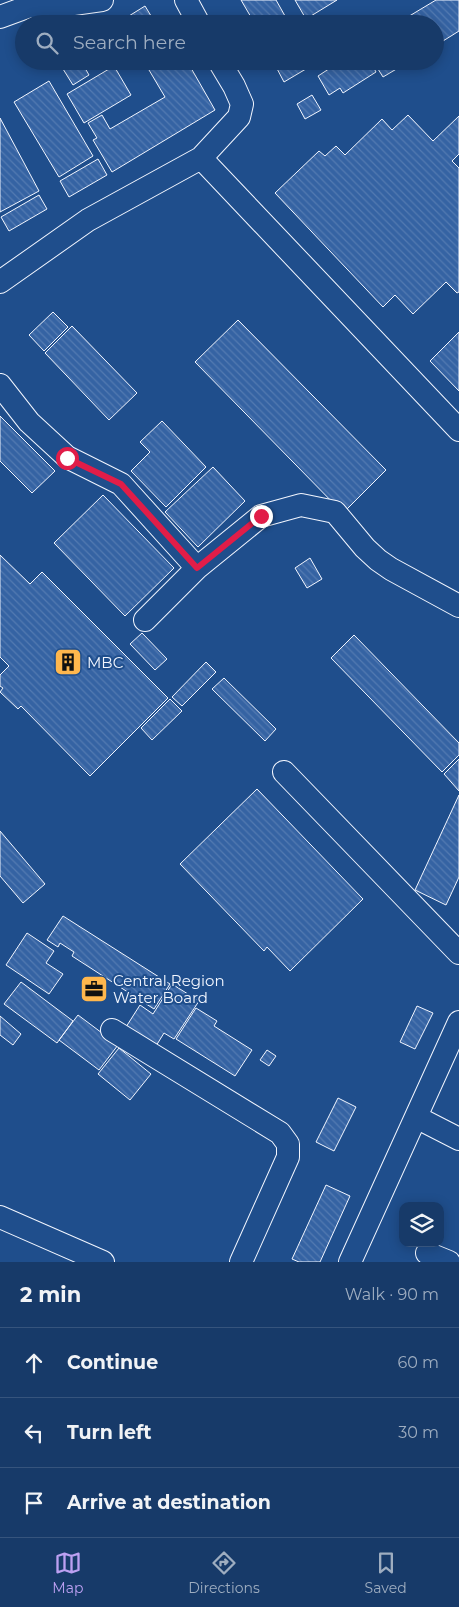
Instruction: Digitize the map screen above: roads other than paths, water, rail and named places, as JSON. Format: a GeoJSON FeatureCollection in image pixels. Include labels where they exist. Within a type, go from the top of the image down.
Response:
{"type":"FeatureCollection","features":[{"type":"Feature","properties":{"kind":"street"},"geometry":{"type":"LineString","coordinates":[[0,17],[30,6],[52,7],[102,0]]}},
{"type":"Feature","properties":{"kind":"street"},"geometry":{"type":"LineString","coordinates":[[186,0],[194,15]]}},
{"type":"Feature","properties":{"kind":"street"},"geometry":{"type":"LineString","coordinates":[[0,282],[88,220],[201,158],[239,117],[242,104],[224,70]]}},
{"type":"Feature","properties":{"kind":"street"},"geometry":{"type":"LineString","coordinates":[[201,158],[459,430]]}},
{"type":"Feature","properties":{"kind":"street"},"geometry":{"type":"LineString","coordinates":[[0,386],[28,422],[67,458],[121,484],[197,568]]}},
{"type":"Feature","properties":{"kind":"street"},"geometry":{"type":"LineString","coordinates":[[145,620],[197,568],[261,516],[301,505],[335,512],[365,548],[378,560],[459,606]]}},
{"type":"Feature","properties":{"kind":"street"},"geometry":{"type":"LineString","coordinates":[[284,772],[459,953]]}},
{"type":"Feature","properties":{"kind":"street"},"geometry":{"type":"LineString","coordinates":[[350,1262],[459,1022]]}},
{"type":"Feature","properties":{"kind":"street"},"geometry":{"type":"LineString","coordinates":[[112,1030],[280,1133],[288,1144],[288,1157],[242,1262]]}},
{"type":"Feature","properties":{"kind":"street"},"geometry":{"type":"LineString","coordinates":[[416,1117],[459,1139]]}},
{"type":"Feature","properties":{"kind":"street"},"geometry":{"type":"LineString","coordinates":[[0,1216],[103,1262]]}},
{"type":"Feature","properties":{"kind":"street"},"geometry":{"type":"LineString","coordinates":[[427,1253],[449,1262]]}},
{"type":"Feature","properties":{"kind":"place","name":"MBC"},"geometry":{"type":"Point","coordinates":[68,662]}},
{"type":"Feature","properties":{"kind":"place","name":"Central Region Water Board"},"geometry":{"type":"Point","coordinates":[94,989]}}]}
